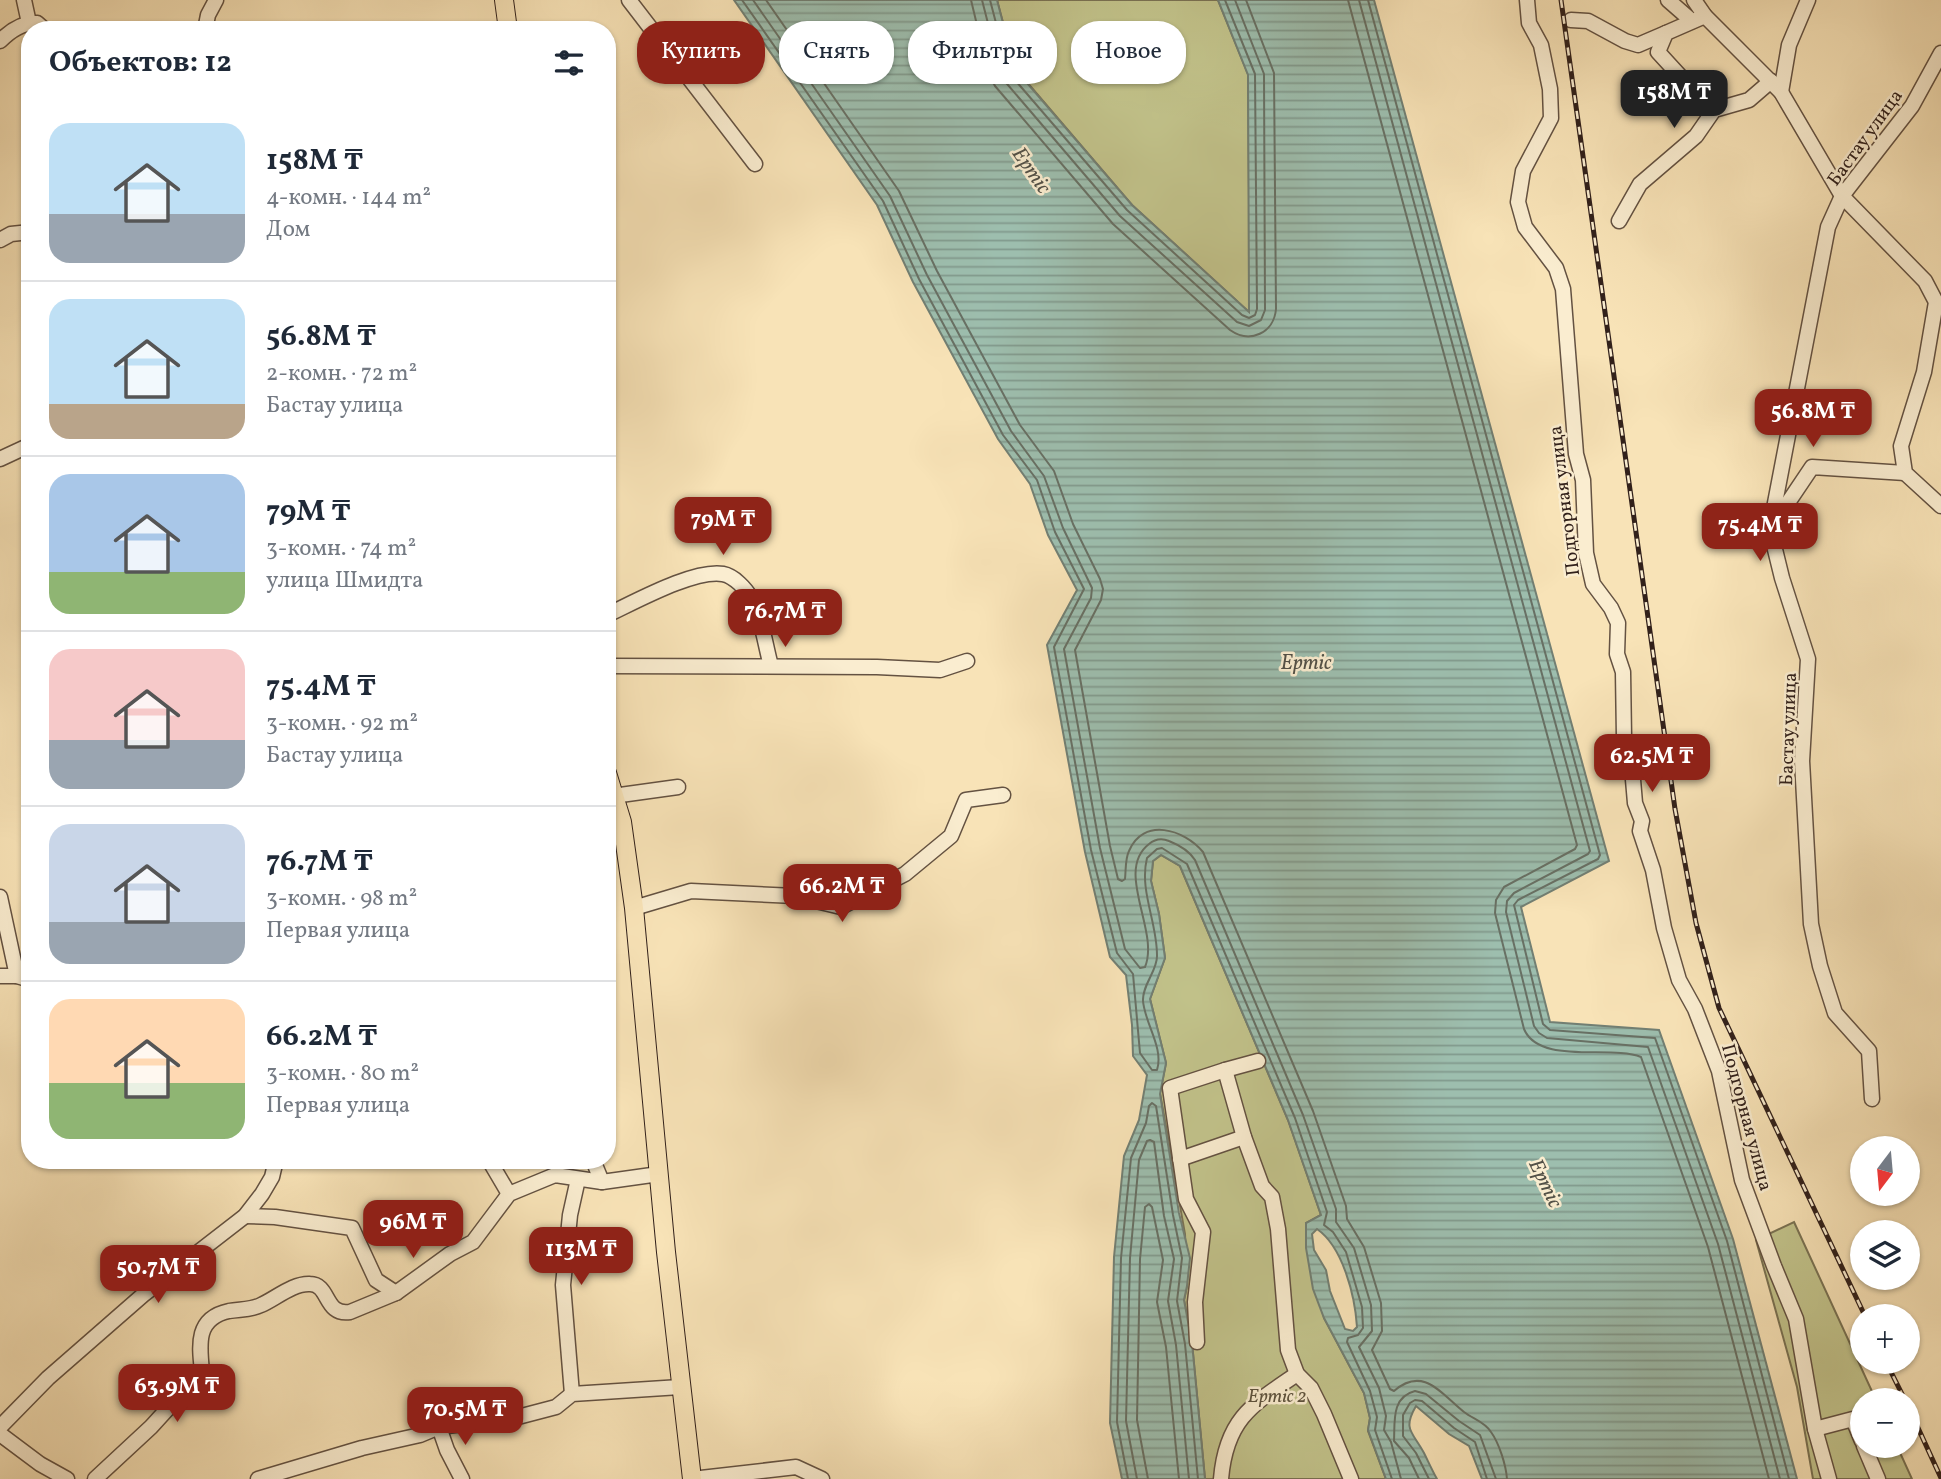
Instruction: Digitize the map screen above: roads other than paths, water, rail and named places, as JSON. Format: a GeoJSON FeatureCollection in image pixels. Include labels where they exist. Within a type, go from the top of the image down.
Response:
{"type":"FeatureCollection","features":[{"type":"Feature","properties":{"kind":"main road"},"geometry":{"type":"LineString","coordinates":[[504,0],[507,21]]}},
{"type":"Feature","properties":{"kind":"main road"},"geometry":{"type":"LineString","coordinates":[[616,827],[634,908],[680,1387],[692,1479]]}},
{"type":"Feature","properties":{"kind":"street"},"geometry":{"type":"LineString","coordinates":[[24,0],[35,21]]}},
{"type":"Feature","properties":{"kind":"street"},"geometry":{"type":"LineString","coordinates":[[207,21],[216,0]]}},
{"type":"Feature","properties":{"kind":"street"},"geometry":{"type":"LineString","coordinates":[[629,0],[755,164]]}},
{"type":"Feature","properties":{"kind":"street","name":"Подгорная улица"},"geometry":{"type":"LineString","coordinates":[[1527,0],[1529,23],[1541,45],[1550,89],[1551,118],[1523,171],[1518,202],[1525,227],[1556,268],[1563,289],[1576,454],[1583,480],[1586,553],[1592,584],[1611,608],[1618,624],[1617,654],[1623,672],[1623,738],[1632,768],[1635,803],[1642,821],[1640,831],[1653,870],[1664,928],[1679,980],[1695,1009],[1719,1071],[1742,1180],[1773,1266],[1796,1319],[1815,1429],[1829,1479]]}},
{"type":"Feature","properties":{"kind":"street"},"geometry":{"type":"LineString","coordinates":[[1668,0],[1698,18],[1776,87],[1842,196],[1925,281],[1936,302],[1924,372],[1901,446],[1905,474]]}},
{"type":"Feature","properties":{"kind":"street"},"geometry":{"type":"LineString","coordinates":[[1694,0],[1698,18]]}},
{"type":"Feature","properties":{"kind":"street"},"geometry":{"type":"LineString","coordinates":[[1619,221],[1640,184],[1696,136],[1714,110],[1749,100],[1776,87],[1808,0]]}},
{"type":"Feature","properties":{"kind":"street"},"geometry":{"type":"LineString","coordinates":[[1570,20],[1588,21],[1625,41],[1639,45],[1698,18]]}},
{"type":"Feature","properties":{"kind":"street"},"geometry":{"type":"LineString","coordinates":[[0,41],[9,33],[21,30]]}},
{"type":"Feature","properties":{"kind":"street"},"geometry":{"type":"LineString","coordinates":[[1666,33],[1658,51],[1714,110]]}},
{"type":"Feature","properties":{"kind":"street","name":"Бастау улица"},"geometry":{"type":"LineString","coordinates":[[1872,1099],[1869,1051],[1835,1013],[1820,966],[1811,924],[1802,761],[1808,659],[1782,578],[1770,529],[1828,227],[1842,196],[1912,106],[1941,53]]}},
{"type":"Feature","properties":{"kind":"street"},"geometry":{"type":"LineString","coordinates":[[0,240],[11,234],[21,233]]}},
{"type":"Feature","properties":{"kind":"street"},"geometry":{"type":"LineString","coordinates":[[0,459],[21,449]]}},
{"type":"Feature","properties":{"kind":"street"},"geometry":{"type":"LineString","coordinates":[[1782,463],[1905,474],[1941,506]]}},
{"type":"Feature","properties":{"kind":"street"},"geometry":{"type":"LineString","coordinates":[[1770,529],[1812,467]]}},
{"type":"Feature","properties":{"kind":"street"},"geometry":{"type":"LineString","coordinates":[[616,610],[659,589],[700,575],[724,574],[741,585],[751,597],[771,666]]}},
{"type":"Feature","properties":{"kind":"street"},"geometry":{"type":"LineString","coordinates":[[616,666],[940,670],[967,661]]}},
{"type":"Feature","properties":{"kind":"street"},"geometry":{"type":"LineString","coordinates":[[616,796],[678,788]]}},
{"type":"Feature","properties":{"kind":"street"},"geometry":{"type":"LineString","coordinates":[[634,908],[691,891],[795,896],[841,907],[905,874],[951,836],[966,800],[1003,795]]}},
{"type":"Feature","properties":{"kind":"street"},"geometry":{"type":"LineString","coordinates":[[0,897],[21,971]]}},
{"type":"Feature","properties":{"kind":"street"},"geometry":{"type":"LineString","coordinates":[[0,976],[21,978]]}},
{"type":"Feature","properties":{"kind":"street"},"geometry":{"type":"LineString","coordinates":[[1197,1342],[1195,1301],[1203,1232],[1186,1199],[1170,1088],[1258,1061]]}},
{"type":"Feature","properties":{"kind":"street"},"geometry":{"type":"LineString","coordinates":[[1225,1070],[1244,1137],[1262,1186],[1272,1198],[1278,1229],[1288,1350],[1297,1374],[1311,1388],[1320,1405],[1351,1479]]}},
{"type":"Feature","properties":{"kind":"street"},"geometry":{"type":"LineString","coordinates":[[1180,1159],[1244,1137]]}},
{"type":"Feature","properties":{"kind":"street"},"geometry":{"type":"LineString","coordinates":[[0,1427],[48,1378],[143,1294],[245,1216],[262,1194],[274,1169]]}},
{"type":"Feature","properties":{"kind":"street"},"geometry":{"type":"LineString","coordinates":[[494,1169],[509,1194]]}},
{"type":"Feature","properties":{"kind":"street"},"geometry":{"type":"LineString","coordinates":[[597,1169],[602,1182]]}},
{"type":"Feature","properties":{"kind":"street"},"geometry":{"type":"LineString","coordinates":[[95,1479],[151,1427],[202,1371],[199,1345],[201,1334],[205,1325],[215,1317],[227,1311],[256,1308],[290,1290],[311,1283],[320,1287],[332,1308],[343,1313],[396,1293],[450,1254],[473,1242],[509,1194],[555,1175],[602,1182],[659,1174]]}},
{"type":"Feature","properties":{"kind":"street"},"geometry":{"type":"LineString","coordinates":[[572,1394],[563,1285],[570,1215],[578,1179]]}},
{"type":"Feature","properties":{"kind":"street"},"geometry":{"type":"LineString","coordinates":[[245,1216],[275,1217],[352,1228],[376,1280],[396,1293]]}},
{"type":"Feature","properties":{"kind":"street"},"geometry":{"type":"LineString","coordinates":[[1221,1479],[1223,1456],[1236,1424],[1255,1403],[1297,1374]]}},
{"type":"Feature","properties":{"kind":"street"},"geometry":{"type":"LineString","coordinates":[[258,1479],[362,1448],[420,1435],[439,1427],[514,1418],[556,1407],[572,1394],[680,1387]]}},
{"type":"Feature","properties":{"kind":"street"},"geometry":{"type":"LineString","coordinates":[[1815,1429],[1850,1420]]}},
{"type":"Feature","properties":{"kind":"street"},"geometry":{"type":"LineString","coordinates":[[439,1427],[462,1479]]}},
{"type":"Feature","properties":{"kind":"street"},"geometry":{"type":"LineString","coordinates":[[0,1434],[40,1465],[67,1479]]}},
{"type":"Feature","properties":{"kind":"street"},"geometry":{"type":"LineString","coordinates":[[1869,1458],[1878,1479]]}},
{"type":"Feature","properties":{"kind":"street"},"geometry":{"type":"LineString","coordinates":[[692,1479],[796,1467],[822,1479]]}},
{"type":"Feature","properties":{"kind":"water","name":"Ертіс"},"geometry":{"type":"Polygon","coordinates":[[[734,0],[997,0],[1002,21],[908,21],[908,84],[1028,84],[1132,205],[1249,312],[1248,75],[1218,0],[1374,0],[1609,861],[1521,907],[1550,1022],[1659,1030],[1733,1239],[1797,1479],[1482,1479],[1469,1446],[1449,1434],[1416,1406],[1409,1426],[1437,1479],[1386,1479],[1368,1430],[1370,1418],[1364,1393],[1324,1318],[1313,1289],[1306,1248],[1306,1223],[1321,1215],[1288,1120],[1180,866],[1161,855],[1153,861],[1151,881],[1165,958],[1150,999],[1166,1063],[1160,1094],[1179,1213],[1190,1258],[1184,1300],[1192,1343],[1205,1479],[1122,1479],[1110,1423],[1114,1257],[1124,1156],[1139,1120],[1147,1075],[1133,1056],[1126,975],[1110,957],[1085,852],[1047,645],[1077,590],[1048,535],[1030,484],[998,439],[913,282],[877,205],[793,84],[894,84],[894,21],[779,21],[779,65],[765,44],[765,21],[749,21],[734,0]],[[1317,1229],[1312,1234],[1314,1250],[1326,1270],[1330,1291],[1345,1329],[1353,1331],[1357,1327],[1354,1301],[1346,1273],[1334,1248],[1317,1229]]]}},
{"type":"Feature","properties":{"kind":"railway"},"geometry":{"type":"LineString","coordinates":[[1561,0],[1675,809],[1696,923],[1719,1008],[1859,1304]]}},
{"type":"Feature","properties":{"kind":"railway"},"geometry":{"type":"LineString","coordinates":[[1892,1374],[1899,1388]]}},
{"type":"Feature","properties":{"kind":"railway"},"geometry":{"type":"LineString","coordinates":[[1920,1432],[1941,1478]]}},
{"type":"Feature","properties":{"kind":"park label","name":"Ертіс 2"},"geometry":{"type":"Point","coordinates":[1277,1395]}}]}
